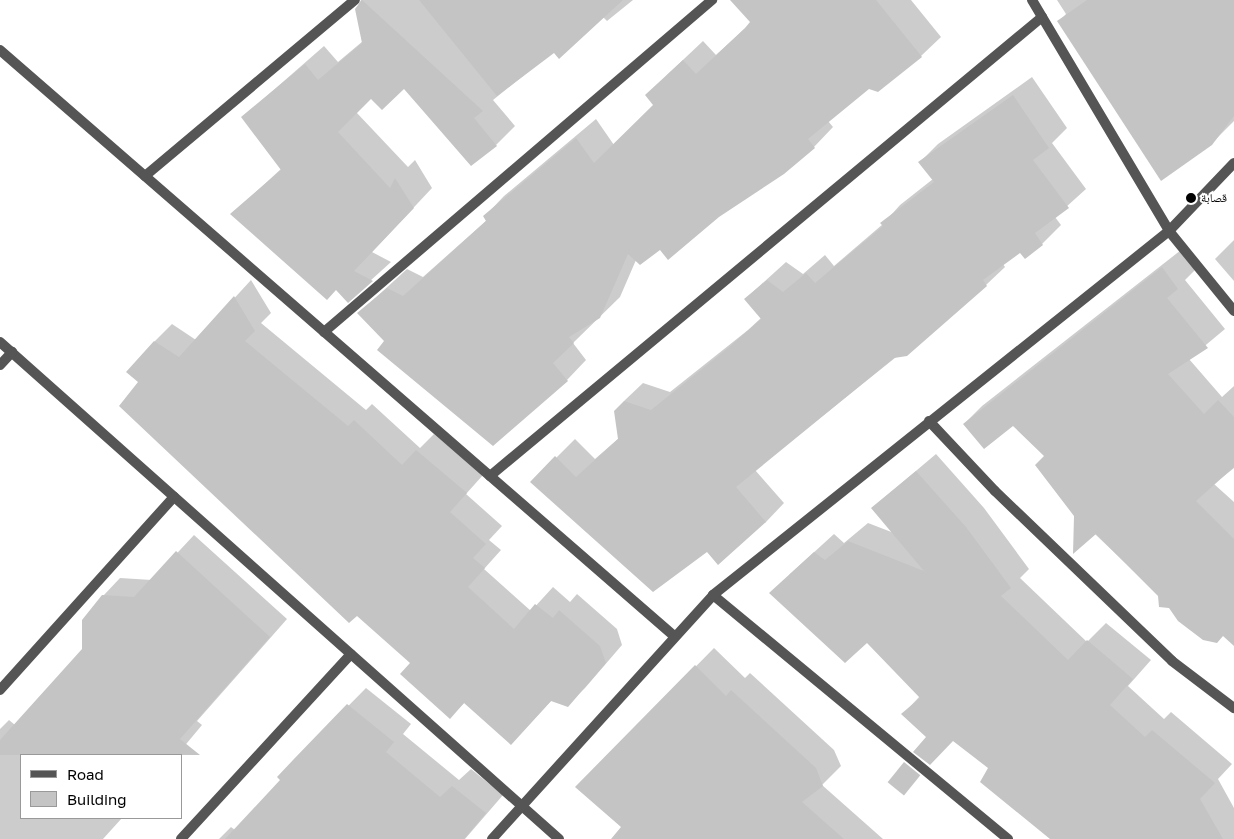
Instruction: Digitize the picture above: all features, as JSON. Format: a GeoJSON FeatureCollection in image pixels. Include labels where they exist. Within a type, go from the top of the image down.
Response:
{"type":"FeatureCollection","features":[{"type":"Feature","properties":{"kind":"street"},"geometry":{"type":"LineString","coordinates":[[145,176],[355,0]]}},
{"type":"Feature","properties":{"kind":"street"},"geometry":{"type":"LineString","coordinates":[[324,332],[712,0]]}},
{"type":"Feature","properties":{"kind":"street"},"geometry":{"type":"LineString","coordinates":[[1032,0],[1170,231],[1234,311]]}},
{"type":"Feature","properties":{"kind":"street"},"geometry":{"type":"LineString","coordinates":[[490,476],[1042,17]]}},
{"type":"Feature","properties":{"kind":"street"},"geometry":{"type":"LineString","coordinates":[[0,50],[674,636]]}},
{"type":"Feature","properties":{"kind":"street"},"geometry":{"type":"LineString","coordinates":[[492,839],[713,595],[929,420],[1170,231],[1234,164]]}},
{"type":"Feature","properties":{"kind":"street"},"geometry":{"type":"LineString","coordinates":[[0,342],[559,839]]}},
{"type":"Feature","properties":{"kind":"street"},"geometry":{"type":"LineString","coordinates":[[0,365],[12,352]]}},
{"type":"Feature","properties":{"kind":"street"},"geometry":{"type":"LineString","coordinates":[[929,420],[995,491],[1172,661],[1234,708]]}},
{"type":"Feature","properties":{"kind":"street"},"geometry":{"type":"LineString","coordinates":[[0,690],[174,497]]}},
{"type":"Feature","properties":{"kind":"street"},"geometry":{"type":"LineString","coordinates":[[713,595],[1008,839]]}},
{"type":"Feature","properties":{"kind":"street"},"geometry":{"type":"LineString","coordinates":[[181,839],[351,654]]}},
{"type":"Feature","properties":{"kind":"building"},"geometry":{"type":"Polygon","coordinates":[[[362,0],[483,111],[474,118],[497,146],[471,166],[404,89],[382,110],[371,99],[338,132],[390,188],[395,178],[414,208],[354,271],[373,281],[348,303],[336,290],[327,300],[230,214],[281,170],[241,117],[305,64],[318,80],[362,43],[355,9],[362,0]]]}},
{"type":"Feature","properties":{"kind":"building"},"geometry":{"type":"Polygon","coordinates":[[[419,0],[623,0],[559,59],[554,53],[497,96],[419,0]]]}},
{"type":"Feature","properties":{"kind":"building"},"geometry":{"type":"Polygon","coordinates":[[[730,0],[876,0],[922,57],[878,92],[869,89],[808,139],[815,148],[784,174],[719,217],[668,260],[660,250],[640,265],[628,254],[600,318],[569,337],[574,343],[553,363],[568,381],[493,446],[377,350],[384,341],[357,313],[387,288],[403,296],[486,221],[483,216],[576,138],[594,163],[653,105],[645,95],[683,60],[696,74],[745,28],[750,22],[730,0]]]}},
{"type":"Feature","properties":{"kind":"building"},"geometry":{"type":"Polygon","coordinates":[[[1087,0],[1234,0],[1234,116],[1212,145],[1161,181],[1057,21],[1087,0]]]}},
{"type":"Feature","properties":{"kind":"building"},"geometry":{"type":"Polygon","coordinates":[[[1013,95],[1049,148],[1033,160],[1069,208],[1035,233],[1043,245],[1025,259],[1020,253],[983,280],[987,286],[907,356],[894,358],[736,487],[766,522],[718,565],[707,552],[653,592],[530,482],[555,456],[576,477],[618,439],[614,411],[624,401],[651,410],[728,348],[761,319],[744,299],[767,280],[783,292],[806,273],[815,283],[883,226],[880,223],[934,182],[918,162],[1013,95]]]}},
{"type":"Feature","properties":{"kind":"building"},"geometry":{"type":"Polygon","coordinates":[[[1162,267],[1178,289],[1167,298],[1208,348],[1168,374],[1204,414],[1218,400],[1234,417],[1234,467],[1196,501],[1234,539],[1234,646],[1223,636],[1217,643],[1203,640],[1178,621],[1169,608],[1159,607],[1158,596],[1096,534],[1073,554],[1074,516],[1035,465],[1044,456],[1013,426],[984,449],[963,424],[1162,267]]]}},
{"type":"Feature","properties":{"kind":"building"},"geometry":{"type":"Polygon","coordinates":[[[234,296],[255,331],[245,341],[348,426],[354,420],[402,465],[416,450],[467,493],[450,512],[486,544],[473,558],[485,568],[468,587],[514,629],[535,604],[553,618],[559,610],[600,646],[606,663],[568,707],[551,701],[511,745],[464,703],[450,719],[400,674],[410,663],[357,616],[349,623],[119,406],[138,382],[126,372],[154,341],[179,357],[234,296]]]}},
{"type":"Feature","properties":{"kind":"building"},"geometry":{"type":"Polygon","coordinates":[[[916,471],[966,527],[1011,588],[1001,596],[1068,660],[1087,640],[1133,679],[1110,705],[1145,737],[1152,730],[1215,783],[1200,799],[1223,839],[1050,839],[980,782],[988,768],[953,741],[930,765],[913,752],[926,737],[901,714],[920,698],[867,643],[845,663],[769,593],[814,552],[825,560],[848,541],[924,571],[871,508],[916,471]]]}},
{"type":"Feature","properties":{"kind":"building"},"geometry":{"type":"Polygon","coordinates":[[[176,551],[270,637],[180,739],[200,755],[0,755],[0,740],[82,649],[82,620],[102,595],[134,597],[176,551]]]}},
{"type":"Feature","properties":{"kind":"building"},"geometry":{"type":"Polygon","coordinates":[[[695,665],[726,696],[731,690],[816,768],[823,786],[802,802],[844,839],[611,839],[621,827],[575,787],[695,665]]]}},
{"type":"Feature","properties":{"kind":"building"},"geometry":{"type":"Polygon","coordinates":[[[347,704],[394,742],[386,752],[440,797],[452,786],[486,813],[464,839],[225,839],[280,780],[277,777],[347,704]]]}},
{"type":"Feature","properties":{"kind":"building"},"geometry":{"type":"Polygon","coordinates":[[[904,762],[920,775],[904,795],[888,782],[904,762]]]}},
{"type":"Feature","properties":{"kind":"place","name":"قصابة"},"geometry":{"type":"Point","coordinates":[1191,198]}}]}
